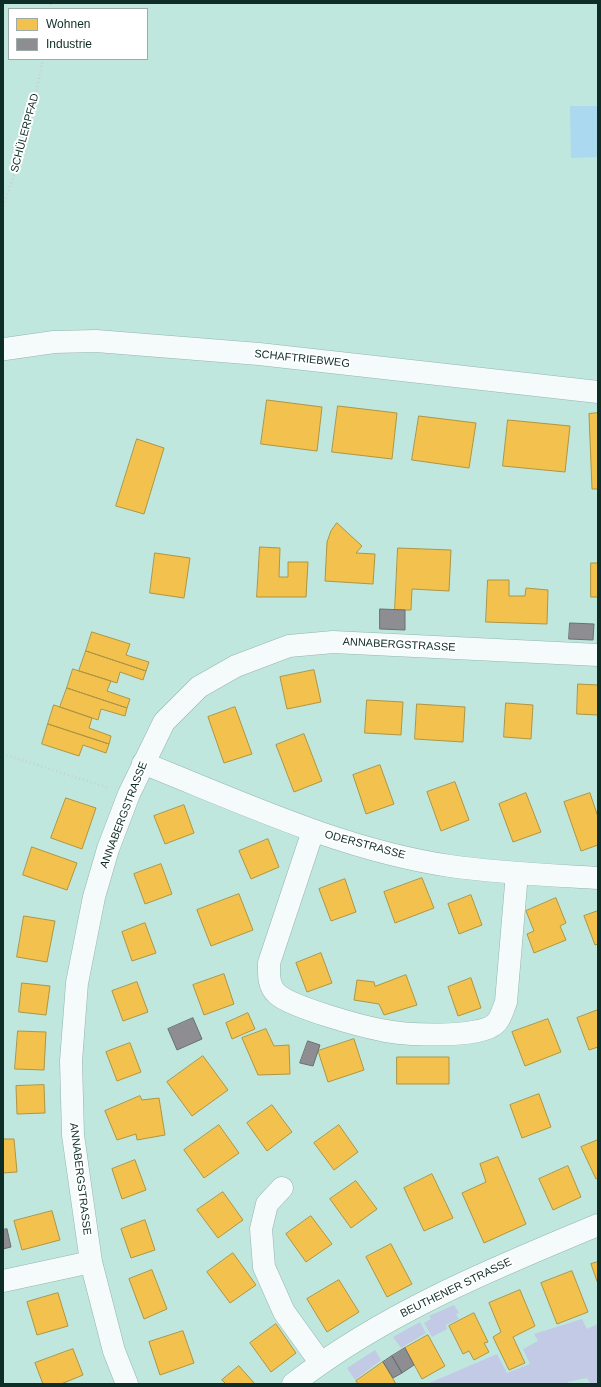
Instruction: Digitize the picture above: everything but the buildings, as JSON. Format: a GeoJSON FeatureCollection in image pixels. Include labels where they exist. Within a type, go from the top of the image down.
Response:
{"type":"FeatureCollection","features":[{"type":"Feature","properties":{"kind":"street","name":"SCHAFTRIEBWEG"},"geometry":{"type":"LineString","coordinates":[[5,349],[54,342],[96,341],[259,354],[598,392]]}},
{"type":"Feature","properties":{"kind":"street","name":"ANNABERGSTRASSE"},"geometry":{"type":"LineString","coordinates":[[128,1384],[114,1351],[91,1262],[73,1135],[71,1061],[77,983],[96,890],[108,849],[130,794],[143,763],[164,722],[199,687],[236,666],[289,646],[333,642],[598,655]]}},
{"type":"Feature","properties":{"kind":"street","name":"ODERSTRASSE"},"geometry":{"type":"LineString","coordinates":[[143,763],[313,832],[385,852],[450,866],[516,873],[598,878]]}},
{"type":"Feature","properties":{"kind":"street"},"geometry":{"type":"LineString","coordinates":[[313,832],[269,963],[269,979],[276,994],[290,1003],[382,1031],[436,1035],[466,1034],[482,1031],[495,1024],[506,1002],[516,873]]}},
{"type":"Feature","properties":{"kind":"street"},"geometry":{"type":"LineString","coordinates":[[282,1188],[267,1204],[261,1229],[264,1267],[284,1312],[320,1362]]}},
{"type":"Feature","properties":{"kind":"street","name":"BEUTHENER STRASSE"},"geometry":{"type":"LineString","coordinates":[[293,1384],[320,1362],[406,1311],[531,1253],[598,1225]]}},
{"type":"Feature","properties":{"kind":"street"},"geometry":{"type":"LineString","coordinates":[[3,1281],[91,1262]]}},
{"type":"Feature","properties":{"kind":"path","name":"SCHÜLERPFAD"},"geometry":{"type":"LineString","coordinates":[[3,206],[13,181],[34,106],[43,60]]}},
{"type":"Feature","properties":{"kind":"path"},"geometry":{"type":"LineString","coordinates":[[3,754],[130,794]]}},
{"type":"Feature","properties":{"kind":"shaded area"},"geometry":{"type":"Polygon","coordinates":[[[570,106],[598,106],[598,157],[571,158],[570,106]]]}},
{"type":"Feature","properties":{"kind":"shaded area"},"geometry":{"type":"Polygon","coordinates":[[[454,1305],[459,1313],[456,1314],[459,1319],[446,1325],[447,1329],[432,1337],[424,1323],[431,1319],[429,1316],[454,1305]]]}},
{"type":"Feature","properties":{"kind":"shaded area"},"geometry":{"type":"Polygon","coordinates":[[[582,1319],[587,1329],[598,1324],[598,1384],[591,1384],[587,1378],[568,1382],[568,1384],[427,1384],[497,1354],[507,1373],[530,1364],[523,1349],[538,1341],[534,1334],[582,1319]]]}},
{"type":"Feature","properties":{"kind":"shaded area"},"geometry":{"type":"Polygon","coordinates":[[[420,1322],[426,1333],[401,1348],[393,1337],[420,1322]]]}},
{"type":"Feature","properties":{"kind":"shaded area"},"geometry":{"type":"Polygon","coordinates":[[[375,1350],[381,1360],[355,1380],[347,1368],[375,1350]]]}}]}
